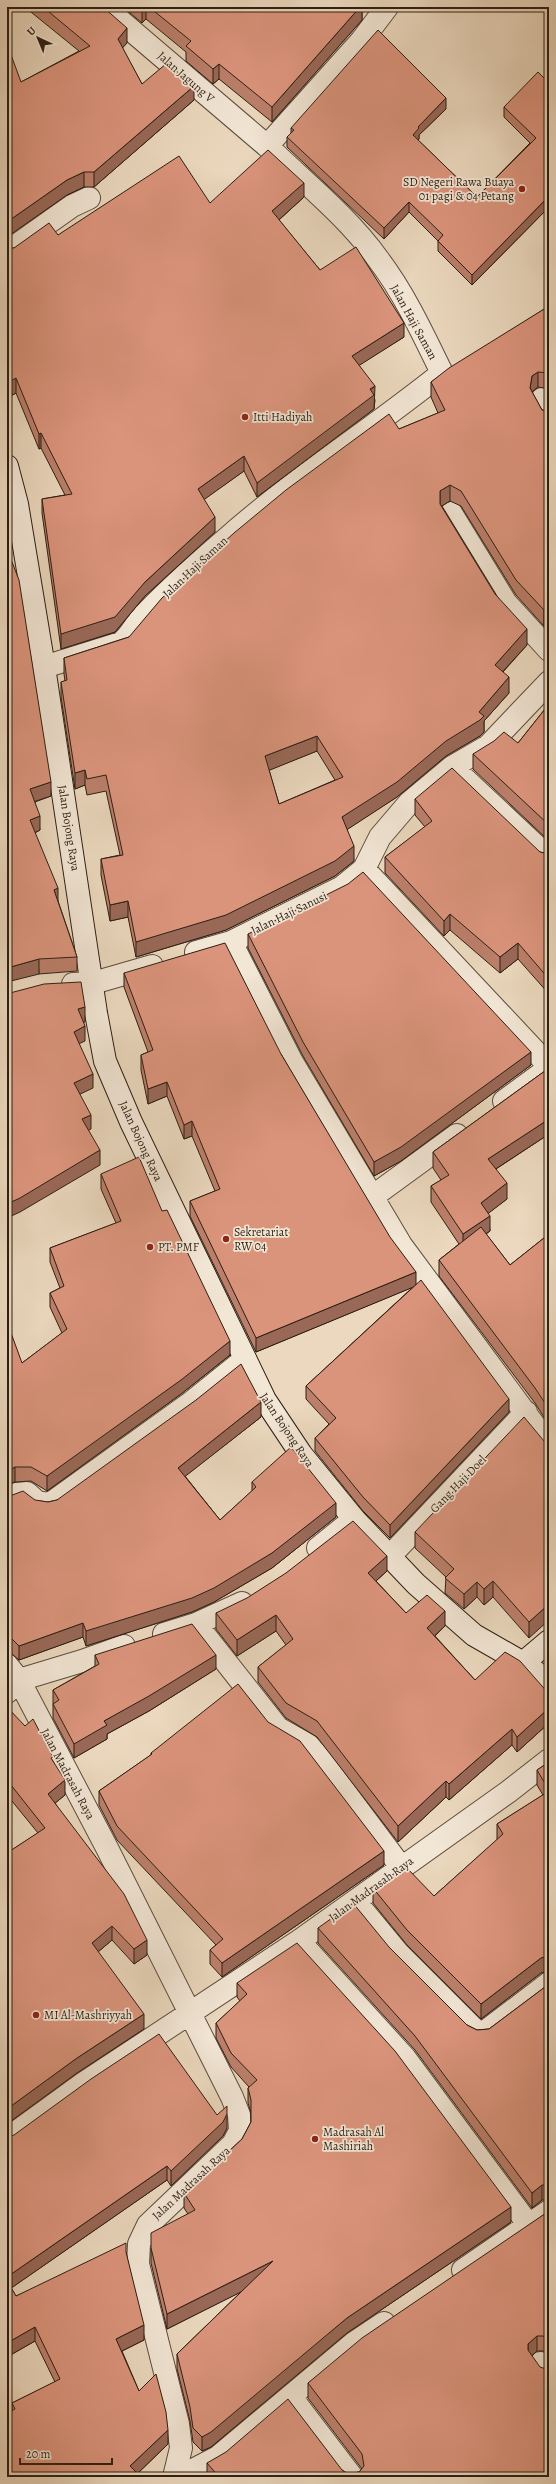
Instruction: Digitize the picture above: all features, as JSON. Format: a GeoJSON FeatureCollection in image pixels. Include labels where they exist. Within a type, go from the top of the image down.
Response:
{"type":"FeatureCollection","features":[{"type":"Feature","properties":{"kind":"street","name":"Jalan Jagung V"},"geometry":{"type":"LineString","coordinates":[[104,7],[267,146]]}},
{"type":"Feature","properties":{"kind":"street"},"geometry":{"type":"LineString","coordinates":[[267,146],[376,11]]}},
{"type":"Feature","properties":{"kind":"street","name":"Jalan Haji Saman"},"geometry":{"type":"LineString","coordinates":[[44,666],[120,643],[129,636],[143,616],[226,538],[343,447],[388,416],[442,373],[415,319],[378,258],[343,219],[267,146]]}},
{"type":"Feature","properties":{"kind":"street"},"geometry":{"type":"LineString","coordinates":[[7,252],[72,206],[89,198]]}},
{"type":"Feature","properties":{"kind":"street"},"geometry":{"type":"LineString","coordinates":[[442,373],[460,361]]}},
{"type":"Feature","properties":{"kind":"street","name":"Jalan Bojong Raya"},"geometry":{"type":"LineString","coordinates":[[7,466],[12,507],[44,666],[105,1061],[131,1122],[265,1400],[301,1454],[354,1519],[416,1584],[474,1635],[523,1663],[549,1682]]}},
{"type":"Feature","properties":{"kind":"street"},"geometry":{"type":"LineString","coordinates":[[451,513],[506,604],[549,650]]}},
{"type":"Feature","properties":{"kind":"street","name":"Jalan Haji Sanusi"},"geometry":{"type":"LineString","coordinates":[[50,985],[93,983],[231,942],[342,887],[364,869],[380,837],[409,803],[452,767],[488,746],[549,682]]}},
{"type":"Feature","properties":{"kind":"street"},"geometry":{"type":"LineString","coordinates":[[452,767],[549,858]]}},
{"type":"Feature","properties":{"kind":"street"},"geometry":{"type":"LineString","coordinates":[[364,869],[549,1067],[372,1198]]}},
{"type":"Feature","properties":{"kind":"street"},"geometry":{"type":"LineString","coordinates":[[231,942],[292,1062],[401,1245],[526,1412],[549,1446]]}},
{"type":"Feature","properties":{"kind":"street"},"geometry":{"type":"LineString","coordinates":[[7,1499],[16,1494],[27,1493],[37,1502],[50,1504],[189,1404],[245,1359]]}},
{"type":"Feature","properties":{"kind":"street","name":"Gang Haji Doel"},"geometry":{"type":"LineString","coordinates":[[390,1556],[526,1412]]}},
{"type":"Feature","properties":{"kind":"street"},"geometry":{"type":"LineString","coordinates":[[302,1562],[354,1519]]}},
{"type":"Feature","properties":{"kind":"street"},"geometry":{"type":"LineString","coordinates":[[11,1679],[196,1624],[225,1612],[260,1593]]}},
{"type":"Feature","properties":{"kind":"street"},"geometry":{"type":"LineString","coordinates":[[196,1624],[278,1728],[308,1745],[321,1760],[401,1867]]}},
{"type":"Feature","properties":{"kind":"street"},"geometry":{"type":"LineString","coordinates":[[523,1663],[549,1641]]}},
{"type":"Feature","properties":{"kind":"street","name":"Jalan Madrasah Raya"},"geometry":{"type":"LineString","coordinates":[[11,1679],[191,2014],[239,2115],[240,2131],[233,2144],[148,2224],[139,2244],[138,2264],[178,2424],[180,2448],[175,2474]]}},
{"type":"Feature","properties":{"kind":"street","name":"Jalan Madrasah Raya"},"geometry":{"type":"LineString","coordinates":[[7,2139],[84,2083],[191,2014],[355,1901],[508,1792],[549,1760]]}},
{"type":"Feature","properties":{"kind":"street"},"geometry":{"type":"LineString","coordinates":[[355,1901],[398,1953],[476,2032],[482,2034],[549,1983]]}},
{"type":"Feature","properties":{"kind":"street"},"geometry":{"type":"LineString","coordinates":[[298,1940],[405,2058],[528,2224]]}},
{"type":"Feature","properties":{"kind":"street"},"geometry":{"type":"LineString","coordinates":[[444,2284],[528,2224],[549,2211]]}},
{"type":"Feature","properties":{"kind":"street"},"geometry":{"type":"LineString","coordinates":[[175,2474],[195,2469],[218,2457],[354,2343],[399,2313]]}},
{"type":"Feature","properties":{"kind":"street"},"geometry":{"type":"LineString","coordinates":[[291,2397],[352,2477]]}},
{"type":"Feature","properties":{"kind":"building"},"geometry":{"type":"Polygon","coordinates":[[[43,7],[103,7],[127,28],[118,39],[142,84],[167,63],[194,86],[94,172],[84,172],[67,180],[7,222],[7,44],[21,82],[90,46],[43,7]]]}},
{"type":"Feature","properties":{"kind":"building"},"geometry":{"type":"Polygon","coordinates":[[[149,7],[360,7],[272,107],[219,64],[213,69],[186,46],[191,41],[149,7]]]}},
{"type":"Feature","properties":{"kind":"building"},"geometry":{"type":"Polygon","coordinates":[[[378,30],[446,98],[418,127],[419,128],[413,135],[477,197],[536,138],[504,107],[538,72],[549,83],[549,196],[472,275],[438,241],[443,235],[409,202],[384,228],[287,137],[294,130],[291,128],[378,30]]]}},
{"type":"Feature","properties":{"kind":"building"},"geometry":{"type":"Polygon","coordinates":[[[268,150],[304,183],[272,211],[320,270],[356,247],[404,323],[352,356],[375,386],[370,389],[374,395],[257,483],[244,456],[198,489],[215,517],[145,582],[115,617],[61,634],[42,499],[72,494],[41,433],[39,434],[16,378],[9,382],[7,378],[7,248],[14,248],[49,223],[58,235],[179,156],[210,203],[268,150]]]}},
{"type":"Feature","properties":{"kind":"building"},"geometry":{"type":"Polygon","coordinates":[[[549,306],[549,373],[538,372],[532,376],[530,388],[542,410],[549,411],[549,590],[544,595],[549,600],[549,605],[544,610],[516,580],[461,491],[450,485],[440,491],[440,504],[495,594],[527,629],[495,665],[509,677],[479,712],[484,716],[446,741],[397,782],[342,817],[354,846],[335,861],[226,915],[136,942],[128,901],[110,905],[101,859],[123,855],[106,775],[87,779],[85,770],[75,773],[61,682],[67,680],[64,658],[129,637],[162,598],[234,533],[286,490],[389,414],[399,429],[445,410],[431,382],[449,368],[549,306]],[[317,736],[265,756],[279,804],[343,777],[317,736]]]}},
{"type":"Feature","properties":{"kind":"building"},"geometry":{"type":"Polygon","coordinates":[[[7,549],[19,580],[51,782],[30,789],[40,816],[30,820],[58,888],[54,890],[77,957],[39,959],[7,968],[7,549]]]}},
{"type":"Feature","properties":{"kind":"building"},"geometry":{"type":"Polygon","coordinates":[[[549,704],[549,825],[473,754],[494,741],[504,732],[518,743],[549,704]]]}},
{"type":"Feature","properties":{"kind":"building"},"geometry":{"type":"Polygon","coordinates":[[[452,768],[540,852],[549,854],[549,979],[518,943],[500,957],[450,914],[444,921],[385,857],[432,821],[415,799],[452,768]]]}},
{"type":"Feature","properties":{"kind":"building"},"geometry":{"type":"Polygon","coordinates":[[[363,872],[531,1052],[401,1147],[374,1162],[303,1042],[248,934],[348,884],[363,872]]]}},
{"type":"Feature","properties":{"kind":"building"},"geometry":{"type":"Polygon","coordinates":[[[225,943],[281,1054],[390,1237],[416,1272],[256,1338],[190,1201],[220,1189],[192,1121],[184,1125],[167,1082],[148,1089],[141,1055],[153,1050],[124,973],[225,943]]]}},
{"type":"Feature","properties":{"kind":"building"},"geometry":{"type":"Polygon","coordinates":[[[81,982],[85,1007],[78,1009],[85,1026],[74,1032],[93,1074],[74,1083],[91,1115],[82,1119],[100,1150],[20,1198],[7,1204],[7,992],[10,993],[44,984],[81,982]]]}},
{"type":"Feature","properties":{"kind":"building"},"geometry":{"type":"Polygon","coordinates":[[[549,1068],[549,1119],[488,1159],[507,1183],[481,1203],[490,1216],[463,1234],[431,1186],[449,1175],[433,1152],[549,1068]]]}},
{"type":"Feature","properties":{"kind":"building"},"geometry":{"type":"Polygon","coordinates":[[[139,1157],[162,1211],[167,1210],[230,1341],[181,1380],[47,1476],[31,1467],[15,1467],[7,1471],[7,1322],[22,1363],[67,1329],[50,1293],[64,1286],[50,1248],[121,1221],[101,1174],[139,1157]]]}},
{"type":"Feature","properties":{"kind":"building"},"geometry":{"type":"Polygon","coordinates":[[[481,1227],[510,1265],[549,1234],[549,1409],[535,1388],[439,1260],[481,1227]]]}},
{"type":"Feature","properties":{"kind":"building"},"geometry":{"type":"Polygon","coordinates":[[[421,1280],[509,1399],[390,1525],[363,1497],[315,1438],[336,1418],[306,1386],[421,1280]]]}},
{"type":"Feature","properties":{"kind":"building"},"geometry":{"type":"Polygon","coordinates":[[[241,1364],[261,1402],[178,1468],[220,1520],[256,1487],[252,1482],[291,1447],[336,1503],[272,1553],[214,1588],[192,1598],[86,1631],[83,1623],[19,1646],[12,1639],[7,1638],[7,1497],[23,1491],[35,1500],[48,1502],[57,1500],[196,1400],[241,1364]]]}},
{"type":"Feature","properties":{"kind":"building"},"geometry":{"type":"Polygon","coordinates":[[[524,1417],[544,1441],[549,1440],[549,1604],[529,1622],[493,1581],[484,1589],[477,1582],[464,1594],[445,1578],[454,1569],[415,1532],[524,1417]]]}},
{"type":"Feature","properties":{"kind":"building"},"geometry":{"type":"Polygon","coordinates":[[[353,1521],[387,1556],[368,1573],[406,1613],[427,1595],[445,1611],[427,1628],[475,1680],[505,1652],[520,1661],[549,1694],[549,1708],[517,1737],[512,1729],[449,1784],[446,1781],[398,1826],[317,1721],[286,1703],[258,1667],[293,1639],[276,1615],[237,1640],[216,1613],[247,1598],[286,1573],[353,1521]]]}},
{"type":"Feature","properties":{"kind":"building"},"geometry":{"type":"Polygon","coordinates":[[[192,1624],[216,1655],[149,1696],[104,1721],[107,1725],[74,1744],[53,1704],[59,1700],[53,1690],[99,1664],[95,1655],[192,1624]]]}},
{"type":"Feature","properties":{"kind":"building"},"geometry":{"type":"Polygon","coordinates":[[[238,1684],[268,1722],[300,1741],[384,1851],[222,1963],[210,1950],[223,1939],[117,1826],[99,1791],[152,1754],[151,1753],[238,1684]]]}},
{"type":"Feature","properties":{"kind":"building"},"geometry":{"type":"Polygon","coordinates":[[[7,1707],[25,1726],[33,1719],[53,1757],[51,1758],[65,1780],[48,1794],[124,1894],[147,1940],[134,1949],[112,1926],[92,1943],[144,2014],[77,2058],[7,2109],[7,1853],[45,1828],[7,1780],[7,1707]]]}},
{"type":"Feature","properties":{"kind":"building"},"geometry":{"type":"Polygon","coordinates":[[[549,1762],[549,1790],[537,1770],[549,1762]]]}},
{"type":"Feature","properties":{"kind":"building"},"geometry":{"type":"Polygon","coordinates":[[[549,1791],[549,1956],[541,1958],[481,2004],[407,1930],[373,1888],[405,1866],[434,1896],[503,1834],[497,1824],[549,1791]]]}},
{"type":"Feature","properties":{"kind":"building"},"geometry":{"type":"Polygon","coordinates":[[[353,1903],[389,1947],[467,2025],[477,2030],[489,2029],[549,1984],[549,2185],[542,2185],[532,2193],[415,2036],[318,1928],[353,1903]]]}},
{"type":"Feature","properties":{"kind":"building"},"geometry":{"type":"Polygon","coordinates":[[[297,1943],[395,2051],[511,2207],[347,2318],[211,2432],[202,2437],[193,2428],[190,2407],[177,2354],[273,2261],[167,2314],[151,2248],[151,2233],[195,2210],[184,2193],[242,2139],[251,2122],[251,2100],[248,2088],[257,2080],[231,2053],[216,2023],[247,1994],[237,1983],[297,1943]]]}},
{"type":"Feature","properties":{"kind":"building"},"geometry":{"type":"Polygon","coordinates":[[[159,2034],[217,2115],[227,2106],[227,2114],[223,2122],[171,2171],[167,2166],[7,2277],[7,2136],[14,2135],[91,2079],[159,2034]]]}},
{"type":"Feature","properties":{"kind":"building"},"geometry":{"type":"Polygon","coordinates":[[[549,2211],[549,2339],[543,2336],[537,2336],[528,2344],[528,2350],[540,2367],[549,2370],[549,2477],[219,2477],[207,2463],[226,2452],[288,2399],[342,2470],[348,2474],[359,2472],[364,2466],[362,2454],[308,2383],[362,2338],[549,2211]]]}},
{"type":"Feature","properties":{"kind":"building"},"geometry":{"type":"Polygon","coordinates":[[[126,2243],[126,2252],[144,2325],[116,2339],[139,2391],[156,2374],[166,2412],[168,2430],[130,2466],[141,2477],[7,2477],[7,2413],[15,2409],[12,2403],[60,2379],[35,2327],[7,2343],[7,2281],[16,2296],[126,2243]]]}},
{"type":"Feature","properties":{"kind":"place","name":"SD Negeri Rawa Buaya 01 pagi & 04 Petang"},"geometry":{"type":"Point","coordinates":[522,189]}},
{"type":"Feature","properties":{"kind":"place","name":"Itti Hadiyah"},"geometry":{"type":"Point","coordinates":[245,417]}},
{"type":"Feature","properties":{"kind":"place","name":"Sekretariat RW 04"},"geometry":{"type":"Point","coordinates":[226,1239]}},
{"type":"Feature","properties":{"kind":"place","name":"PT. PMF"},"geometry":{"type":"Point","coordinates":[150,1247]}},
{"type":"Feature","properties":{"kind":"place","name":"MI Al-Mashriyyah"},"geometry":{"type":"Point","coordinates":[36,2015]}},
{"type":"Feature","properties":{"kind":"place","name":"Madrasah Al Mashiriah"},"geometry":{"type":"Point","coordinates":[315,2139]}}]}
